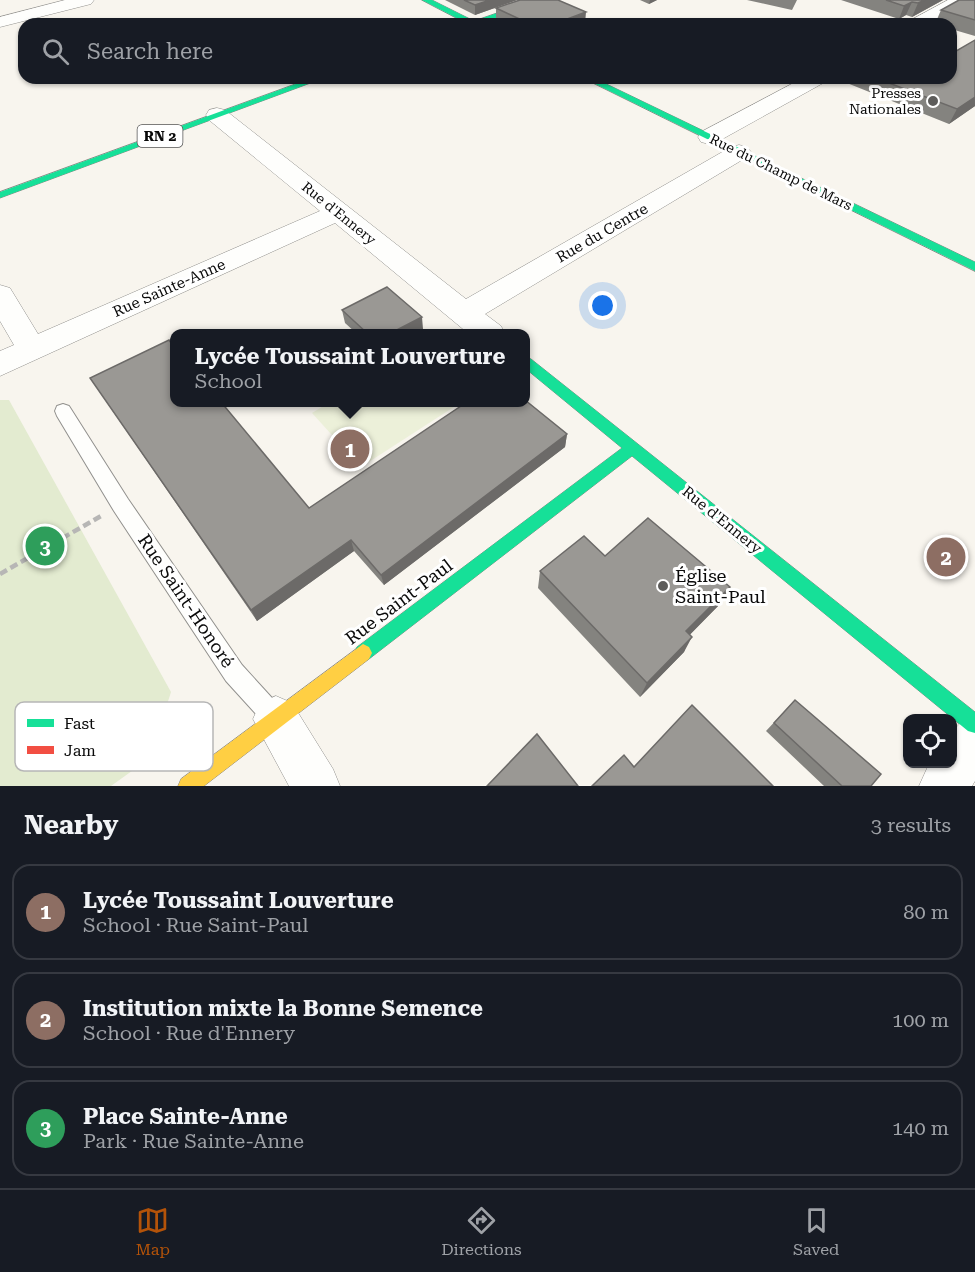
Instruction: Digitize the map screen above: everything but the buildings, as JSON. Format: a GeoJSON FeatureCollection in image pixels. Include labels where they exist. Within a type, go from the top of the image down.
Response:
{"type":"FeatureCollection","features":[{"type":"Feature","properties":{"kind":"street"},"geometry":{"type":"LineString","coordinates":[[0,22],[85,0]]}},
{"type":"Feature","properties":{"kind":"street"},"geometry":{"type":"LineString","coordinates":[[426,0],[462,18]]}},
{"type":"Feature","properties":{"kind":"street"},"geometry":{"type":"LineString","coordinates":[[491,18],[541,0]]}},
{"type":"Feature","properties":{"kind":"street"},"geometry":{"type":"LineString","coordinates":[[928,18],[961,0]]}},
{"type":"Feature","properties":{"kind":"street","name":"RN 2"},"geometry":{"type":"LineString","coordinates":[[0,195],[303,84]]}},
{"type":"Feature","properties":{"kind":"street","name":"Rue du Champ de Mars"},"geometry":{"type":"LineString","coordinates":[[599,84],[975,267]]}},
{"type":"Feature","properties":{"kind":"street"},"geometry":{"type":"LineString","coordinates":[[709,137],[807,84]]}},
{"type":"Feature","properties":{"kind":"street","name":"Rue d'Ennery"},"geometry":{"type":"LineString","coordinates":[[217,115],[484,329]]}},
{"type":"Feature","properties":{"kind":"street","name":"Rue du Centre"},"geometry":{"type":"LineString","coordinates":[[464,313],[739,152]]}},
{"type":"Feature","properties":{"kind":"street","name":"Rue Sainte-Anne"},"geometry":{"type":"LineString","coordinates":[[0,364],[339,212]]}},
{"type":"Feature","properties":{"kind":"street"},"geometry":{"type":"LineString","coordinates":[[0,295],[32,350]]}},
{"type":"Feature","properties":{"kind":"street","name":"Rue d'Ennery"},"geometry":{"type":"LineString","coordinates":[[530,366],[975,724]]}},
{"type":"Feature","properties":{"kind":"street","name":"Rue Saint-Paul"},"geometry":{"type":"LineString","coordinates":[[213,767],[632,447]]}},
{"type":"Feature","properties":{"kind":"street","name":"Rue Saint-Honoré"},"geometry":{"type":"LineString","coordinates":[[276,719],[316,786]]}},
{"type":"Feature","properties":{"kind":"street"},"geometry":{"type":"LineString","coordinates":[[943,786],[975,739]]}},
{"type":"Feature","properties":{"kind":"street","name":"Rue Saint-Paul"},"geometry":{"type":"LineString","coordinates":[[188,786],[208,771]]}},
{"type":"Feature","properties":{"kind":"lane","name":"Rue Saint-Honoré"},"geometry":{"type":"LineString","coordinates":[[63,411],[122,505],[234,673],[276,719]]}},
{"type":"Feature","properties":{"kind":"path"},"geometry":{"type":"LineString","coordinates":[[0,574],[122,505]]}},
{"type":"Feature","properties":{"kind":"green space"},"geometry":{"type":"Polygon","coordinates":[[[0,400],[9,400],[171,692],[168,702],[15,702],[15,771],[132,771],[111,786],[0,786],[0,400]]]}},
{"type":"Feature","properties":{"kind":"green space"},"geometry":{"type":"Polygon","coordinates":[[[322,407],[454,407],[361,467],[312,413],[322,407]]]}},
{"type":"Feature","properties":{"kind":"traffic: fast"},"geometry":{"type":"LineString","coordinates":[[426,0],[463,18]]}},
{"type":"Feature","properties":{"kind":"traffic: fast"},"geometry":{"type":"LineString","coordinates":[[489,18],[541,0]]}},
{"type":"Feature","properties":{"kind":"traffic: fast"},"geometry":{"type":"LineString","coordinates":[[0,195],[304,84]]}},
{"type":"Feature","properties":{"kind":"traffic: fast"},"geometry":{"type":"LineString","coordinates":[[599,84],[975,267]]}},
{"type":"Feature","properties":{"kind":"traffic: fast"},"geometry":{"type":"LineString","coordinates":[[530,365],[975,724]]}},
{"type":"Feature","properties":{"kind":"traffic: fast"},"geometry":{"type":"LineString","coordinates":[[363,653],[632,448]]}},
{"type":"Feature","properties":{"kind":"traffic: slow"},"geometry":{"type":"LineString","coordinates":[[213,767],[363,653]]}},
{"type":"Feature","properties":{"kind":"traffic: slow"},"geometry":{"type":"LineString","coordinates":[[188,786],[208,771]]}},
{"type":"Feature","properties":{"kind":"place","name":"Presses Nationales"},"geometry":{"type":"Point","coordinates":[933,101]}},
{"type":"Feature","properties":{"kind":"place","name":"Lycée Toussaint Louverture"},"geometry":{"type":"Point","coordinates":[350,449]}},
{"type":"Feature","properties":{"kind":"place","name":"Place Sainte-Anne"},"geometry":{"type":"Point","coordinates":[45,546]}},
{"type":"Feature","properties":{"kind":"place","name":"Institution mixte la Bonne Semence"},"geometry":{"type":"Point","coordinates":[946,557]}},
{"type":"Feature","properties":{"kind":"place","name":"Église Saint-Paul"},"geometry":{"type":"Point","coordinates":[663,586]}}]}
